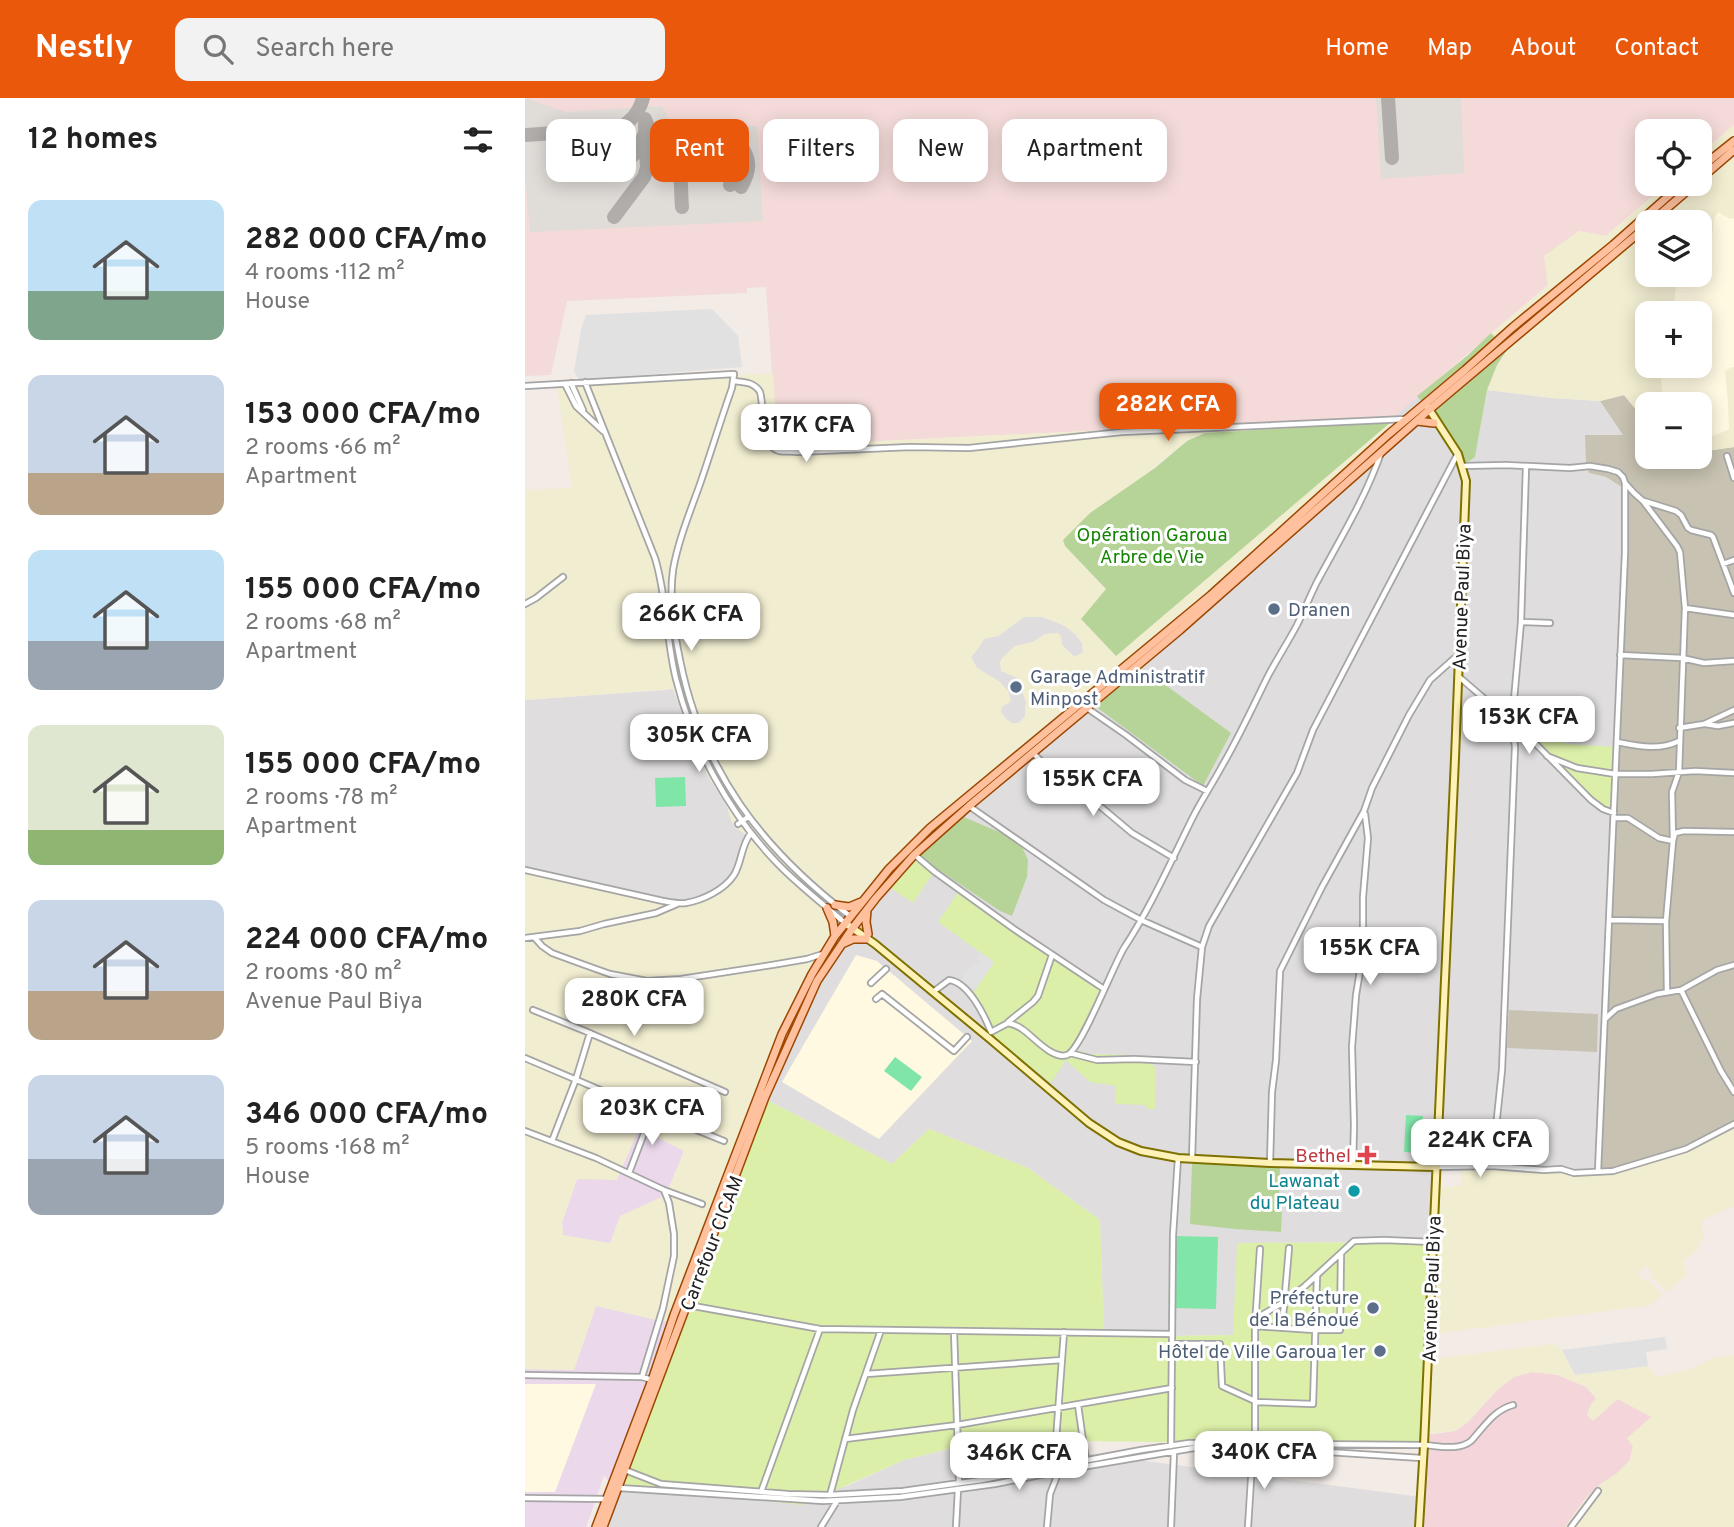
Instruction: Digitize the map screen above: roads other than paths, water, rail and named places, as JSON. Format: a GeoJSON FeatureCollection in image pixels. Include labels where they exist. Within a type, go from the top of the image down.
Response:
{"type":"FeatureCollection","features":[{"type":"Feature","properties":{"kind":"main road"},"geometry":{"type":"LineString","coordinates":[[1712,159],[1734,141]]}},
{"type":"Feature","properties":{"kind":"main road"},"geometry":{"type":"LineString","coordinates":[[1712,169],[1734,150]]}},
{"type":"Feature","properties":{"kind":"main road"},"geometry":{"type":"LineString","coordinates":[[596,1527],[782,1034],[811,974],[847,920],[969,806],[1231,586],[1417,421],[1425,409],[1513,327],[1668,196]]}},
{"type":"Feature","properties":{"kind":"main road"},"geometry":{"type":"LineString","coordinates":[[1665,210],[1681,196]]}},
{"type":"Feature","properties":{"kind":"main road"},"geometry":{"type":"LineString","coordinates":[[867,936],[864,906],[889,869],[924,833],[1211,594],[1407,419],[1425,409],[1635,236]]}},
{"type":"Feature","properties":{"kind":"main road","name":"Avenue Paul Biya"},"geometry":{"type":"LineString","coordinates":[[1419,1527],[1466,481],[1458,454],[1425,409]]}},
{"type":"Feature","properties":{"kind":"main road"},"geometry":{"type":"LineString","coordinates":[[1417,421],[1437,426]]}},
{"type":"Feature","properties":{"kind":"main road"},"geometry":{"type":"LineString","coordinates":[[835,936],[831,906],[864,906]]}},
{"type":"Feature","properties":{"kind":"main road","name":"Carrefour CICAM"},"geometry":{"type":"LineString","coordinates":[[603,1527],[765,1097],[817,981],[854,926],[864,906]]}},
{"type":"Feature","properties":{"kind":"main road"},"geometry":{"type":"LineString","coordinates":[[847,920],[933,992],[990,1035],[1089,1123],[1118,1142],[1141,1151],[1178,1158],[1435,1167]]}},
{"type":"Feature","properties":{"kind":"main road"},"geometry":{"type":"LineString","coordinates":[[842,944],[867,936]]}},
{"type":"Feature","properties":{"kind":"street"},"geometry":{"type":"LineString","coordinates":[[525,386],[734,374],[673,570],[671,595],[676,643],[691,705],[714,761],[748,817],[763,836],[831,906]]}},
{"type":"Feature","properties":{"kind":"street"},"geometry":{"type":"LineString","coordinates":[[733,381],[749,383],[758,388],[762,397],[765,432],[771,446],[779,451],[969,448],[1135,431],[1407,419]]}},
{"type":"Feature","properties":{"kind":"street"},"geometry":{"type":"LineString","coordinates":[[585,382],[656,558],[676,677],[688,717],[715,778],[740,823],[777,864],[847,920]]}},
{"type":"Feature","properties":{"kind":"street"},"geometry":{"type":"LineString","coordinates":[[568,383],[576,405],[605,433]]}},
{"type":"Feature","properties":{"kind":"street"},"geometry":{"type":"LineString","coordinates":[[1008,1023],[1020,1027],[1053,1053],[1061,1056],[1070,1053],[1084,1031],[1118,958],[1174,858],[1206,792],[1296,628],[1317,582],[1372,480],[1382,452]]}},
{"type":"Feature","properties":{"kind":"street"},"geometry":{"type":"LineString","coordinates":[[1192,1159],[1197,999],[1202,947],[1209,926],[1297,773],[1319,719],[1458,454]]}},
{"type":"Feature","properties":{"kind":"street"},"geometry":{"type":"LineString","coordinates":[[1727,456],[1734,478]]}},
{"type":"Feature","properties":{"kind":"street"},"geometry":{"type":"LineString","coordinates":[[1462,466],[1590,466],[1618,472],[1625,483],[1625,553],[1598,1171]]}},
{"type":"Feature","properties":{"kind":"street"},"geometry":{"type":"LineString","coordinates":[[1492,1166],[1502,1057],[1515,747],[1512,722],[1521,622],[1526,467]]}},
{"type":"Feature","properties":{"kind":"street"},"geometry":{"type":"LineString","coordinates":[[1625,483],[1643,501],[1677,546],[1685,608],[1679,772],[1672,793],[1672,841],[1666,921],[1667,992]]}},
{"type":"Feature","properties":{"kind":"street"},"geometry":{"type":"LineString","coordinates":[[1643,501],[1676,511],[1691,530],[1711,535],[1734,593]]}},
{"type":"Feature","properties":{"kind":"street"},"geometry":{"type":"LineString","coordinates":[[1723,565],[1734,560]]}},
{"type":"Feature","properties":{"kind":"street"},"geometry":{"type":"LineString","coordinates":[[525,604],[563,577]]}},
{"type":"Feature","properties":{"kind":"street"},"geometry":{"type":"LineString","coordinates":[[1685,608],[1734,615]]}},
{"type":"Feature","properties":{"kind":"street"},"geometry":{"type":"LineString","coordinates":[[1521,622],[1550,623]]}},
{"type":"Feature","properties":{"kind":"street"},"geometry":{"type":"LineString","coordinates":[[1620,654],[1682,658],[1704,663],[1734,661]]}},
{"type":"Feature","properties":{"kind":"street"},"geometry":{"type":"LineString","coordinates":[[1270,1163],[1280,971],[1364,811],[1386,757],[1425,687],[1458,655]]}},
{"type":"Feature","properties":{"kind":"street"},"geometry":{"type":"LineString","coordinates":[[1457,676],[1512,722],[1591,800],[1614,816],[1628,818],[1659,838],[1672,841]]}},
{"type":"Feature","properties":{"kind":"street"},"geometry":{"type":"LineString","coordinates":[[1087,708],[1185,780],[1206,792]]}},
{"type":"Feature","properties":{"kind":"street"},"geometry":{"type":"LineString","coordinates":[[1679,728],[1704,724],[1734,710]]}},
{"type":"Feature","properties":{"kind":"street"},"geometry":{"type":"LineString","coordinates":[[1704,724],[1719,726],[1734,723]]}},
{"type":"Feature","properties":{"kind":"street"},"geometry":{"type":"LineString","coordinates":[[1617,742],[1648,748],[1679,741]]}},
{"type":"Feature","properties":{"kind":"street"},"geometry":{"type":"LineString","coordinates":[[1033,753],[1132,833],[1174,858]]}},
{"type":"Feature","properties":{"kind":"street"},"geometry":{"type":"LineString","coordinates":[[1546,756],[1577,768],[1615,774],[1652,775],[1695,771],[1734,773]]}},
{"type":"Feature","properties":{"kind":"street"},"geometry":{"type":"LineString","coordinates":[[969,806],[1104,900],[1202,947]]}},
{"type":"Feature","properties":{"kind":"street"},"geometry":{"type":"LineString","coordinates":[[1353,1165],[1352,1047],[1363,953],[1363,897],[1368,838],[1364,811]]}},
{"type":"Feature","properties":{"kind":"street"},"geometry":{"type":"LineString","coordinates":[[740,823],[748,817]]}},
{"type":"Feature","properties":{"kind":"street"},"geometry":{"type":"LineString","coordinates":[[1672,841],[1675,833],[1684,831],[1734,832]]}},
{"type":"Feature","properties":{"kind":"street"},"geometry":{"type":"LineString","coordinates":[[525,870],[687,903],[721,888],[735,873],[751,833]]}},
{"type":"Feature","properties":{"kind":"street"},"geometry":{"type":"LineString","coordinates":[[914,855],[1005,923],[1104,989]]}},
{"type":"Feature","properties":{"kind":"street"},"geometry":{"type":"LineString","coordinates":[[525,938],[580,931],[638,918],[679,903]]}},
{"type":"Feature","properties":{"kind":"street"},"geometry":{"type":"LineString","coordinates":[[1609,920],[1666,921]]}},
{"type":"Feature","properties":{"kind":"street"},"geometry":{"type":"LineString","coordinates":[[535,938],[552,953],[610,974],[647,981],[681,979],[824,954]]}},
{"type":"Feature","properties":{"kind":"street"},"geometry":{"type":"LineString","coordinates":[[933,992],[949,980],[965,987],[981,1010],[990,1035],[1038,996],[1052,954]]}},
{"type":"Feature","properties":{"kind":"street"},"geometry":{"type":"LineString","coordinates":[[1605,1019],[1616,1009],[1640,999],[1681,990],[1717,970],[1734,965]]}},
{"type":"Feature","properties":{"kind":"street"},"geometry":{"type":"LineString","coordinates":[[871,984],[886,969]]}},
{"type":"Feature","properties":{"kind":"street"},"geometry":{"type":"LineString","coordinates":[[1681,990],[1734,1093]]}},
{"type":"Feature","properties":{"kind":"street"},"geometry":{"type":"LineString","coordinates":[[876,999],[882,994],[954,1051],[967,1037]]}},
{"type":"Feature","properties":{"kind":"street"},"geometry":{"type":"LineString","coordinates":[[533,1010],[725,1092]]}},
{"type":"Feature","properties":{"kind":"street"},"geometry":{"type":"LineString","coordinates":[[552,1141],[590,1033]]}},
{"type":"Feature","properties":{"kind":"street"},"geometry":{"type":"LineString","coordinates":[[1070,1053],[1097,1060],[1196,1062]]}},
{"type":"Feature","properties":{"kind":"street"},"geometry":{"type":"LineString","coordinates":[[525,1058],[724,1141]]}},
{"type":"Feature","properties":{"kind":"street"},"geometry":{"type":"LineString","coordinates":[[629,1173],[652,1112]]}},
{"type":"Feature","properties":{"kind":"street"},"geometry":{"type":"LineString","coordinates":[[1435,1167],[1492,1166],[1561,1169],[1574,1173],[1613,1171],[1686,1149],[1734,1124]]}},
{"type":"Feature","properties":{"kind":"street"},"geometry":{"type":"LineString","coordinates":[[525,1131],[596,1157],[664,1190],[702,1204]]}},
{"type":"Feature","properties":{"kind":"street"},"geometry":{"type":"LineString","coordinates":[[1171,1527],[1173,1235],[1178,1158]]}},
{"type":"Feature","properties":{"kind":"street"},"geometry":{"type":"LineString","coordinates":[[642,1377],[663,1308],[674,1256],[674,1234],[664,1190]]}},
{"type":"Feature","properties":{"kind":"street"},"geometry":{"type":"LineString","coordinates":[[1255,1319],[1285,1302],[1354,1241],[1433,1242]]}},
{"type":"Feature","properties":{"kind":"street"},"geometry":{"type":"LineString","coordinates":[[1282,1328],[1289,1248]]}},
{"type":"Feature","properties":{"kind":"street"},"geometry":{"type":"LineString","coordinates":[[1255,1444],[1255,1319],[1260,1249]]}},
{"type":"Feature","properties":{"kind":"street"},"geometry":{"type":"LineString","coordinates":[[1255,1326],[1340,1330],[1341,1253]]}},
{"type":"Feature","properties":{"kind":"street"},"geometry":{"type":"LineString","coordinates":[[1172,1344],[1220,1344],[1222,1386],[1255,1402],[1314,1404],[1317,1276]]}},
{"type":"Feature","properties":{"kind":"street"},"geometry":{"type":"LineString","coordinates":[[688,1306],[820,1329],[1172,1334]]}},
{"type":"Feature","properties":{"kind":"street"},"geometry":{"type":"LineString","coordinates":[[761,1492],[820,1329]]}},
{"type":"Feature","properties":{"kind":"street"},"geometry":{"type":"LineString","coordinates":[[830,1496],[853,1410],[881,1330]]}},
{"type":"Feature","properties":{"kind":"street"},"geometry":{"type":"LineString","coordinates":[[954,1331],[959,1486],[956,1527]]}},
{"type":"Feature","properties":{"kind":"street"},"geometry":{"type":"LineString","coordinates":[[1054,1467],[1064,1332]]}},
{"type":"Feature","properties":{"kind":"street"},"geometry":{"type":"LineString","coordinates":[[866,1374],[1062,1360]]}},
{"type":"Feature","properties":{"kind":"street"},"geometry":{"type":"LineString","coordinates":[[525,1375],[642,1377],[652,1380]]}},
{"type":"Feature","properties":{"kind":"street"},"geometry":{"type":"LineString","coordinates":[[845,1438],[957,1425],[1172,1388]]}},
{"type":"Feature","properties":{"kind":"street"},"geometry":{"type":"LineString","coordinates":[[1079,1405],[1086,1461]]}},
{"type":"Feature","properties":{"kind":"street"},"geometry":{"type":"LineString","coordinates":[[625,1470],[661,1484],[761,1492],[830,1496],[903,1491],[959,1486],[1059,1471],[1172,1449],[1189,1443],[1460,1447],[1466,1445],[1497,1412],[1513,1405]]}},
{"type":"Feature","properties":{"kind":"street"},"geometry":{"type":"LineString","coordinates":[[618,1488],[837,1501],[901,1497],[1086,1461],[1172,1449],[1242,1449],[1421,1458]]}},
{"type":"Feature","properties":{"kind":"street"},"geometry":{"type":"LineString","coordinates":[[1242,1449],[1251,1458],[1252,1464],[1248,1527]]}},
{"type":"Feature","properties":{"kind":"street"},"geometry":{"type":"LineString","coordinates":[[1252,1464],[1259,1450]]}},
{"type":"Feature","properties":{"kind":"street"},"geometry":{"type":"LineString","coordinates":[[1047,1527],[1050,1494],[1059,1471]]}},
{"type":"Feature","properties":{"kind":"street"},"geometry":{"type":"LineString","coordinates":[[1571,1527],[1598,1490]]}},
{"type":"Feature","properties":{"kind":"street"},"geometry":{"type":"LineString","coordinates":[[525,1498],[607,1499]]}},
{"type":"Feature","properties":{"kind":"street"},"geometry":{"type":"LineString","coordinates":[[821,1527],[837,1501]]}},
{"type":"Feature","properties":{"kind":"place","name":"Dranen"},"geometry":{"type":"Point","coordinates":[1274,609]}},
{"type":"Feature","properties":{"kind":"place","name":"Garage Administratif Minpost"},"geometry":{"type":"Point","coordinates":[1016,687]}},
{"type":"Feature","properties":{"kind":"place","name":"Bethel"},"geometry":{"type":"Point","coordinates":[1367,1155]}},
{"type":"Feature","properties":{"kind":"place","name":"Lawanat du Plateau"},"geometry":{"type":"Point","coordinates":[1354,1191]}},
{"type":"Feature","properties":{"kind":"place","name":"Préfecture de la Bénoué"},"geometry":{"type":"Point","coordinates":[1373,1308]}},
{"type":"Feature","properties":{"kind":"place","name":"Hôtel de Ville Garoua 1er"},"geometry":{"type":"Point","coordinates":[1380,1351]}},
{"type":"Feature","properties":{"kind":"park label","name":"Opération Garoua Arbre de Vie"},"geometry":{"type":"Point","coordinates":[1152,545]}}]}
